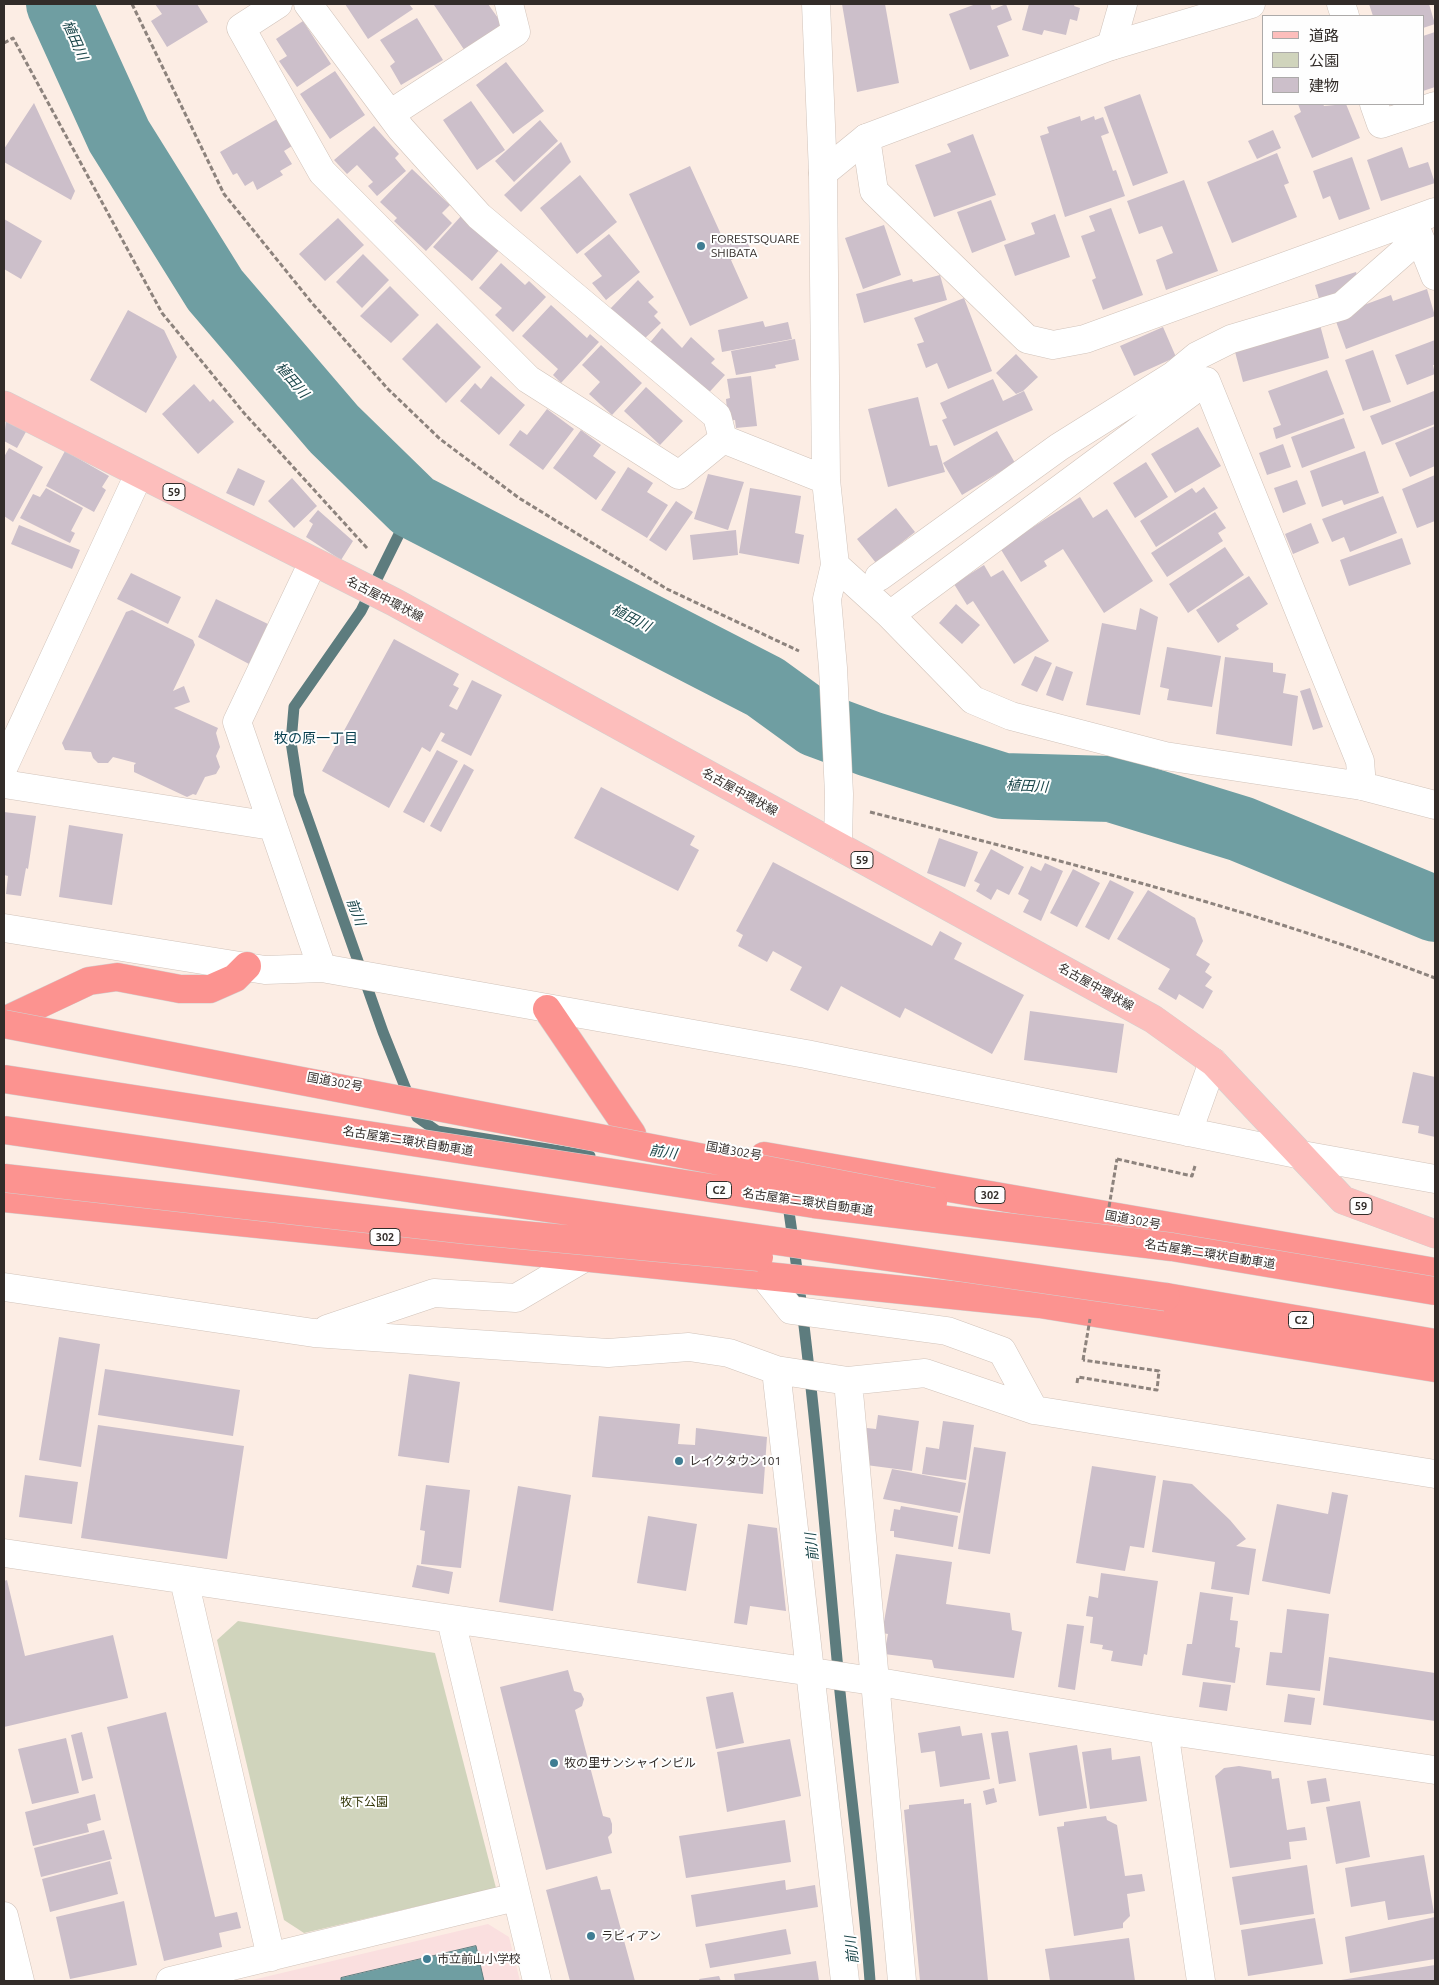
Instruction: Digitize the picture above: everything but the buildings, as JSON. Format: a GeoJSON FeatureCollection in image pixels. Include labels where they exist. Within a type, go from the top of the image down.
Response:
{"type":"FeatureCollection","features":[{"type":"Feature","properties":{"kind":"highway"},"geometry":{"type":"LineString","coordinates":[[4,1023],[89,981],[117,977],[180,989],[210,989],[235,978],[247,966]]}},
{"type":"Feature","properties":{"kind":"highway"},"geometry":{"type":"LineString","coordinates":[[547,1009],[632,1134]]}},
{"type":"Feature","properties":{"kind":"highway"},"geometry":{"type":"LineString","coordinates":[[4,1023],[1172,1248]]}},
{"type":"Feature","properties":{"kind":"highway","name":"国道302号"},"geometry":{"type":"LineString","coordinates":[[4,1023],[632,1134],[1435,1272]]}},
{"type":"Feature","properties":{"kind":"highway","name":"名古屋第二環状自動車道"},"geometry":{"type":"LineString","coordinates":[[4,1079],[814,1204],[1172,1248],[1435,1291]]}},
{"type":"Feature","properties":{"kind":"highway","name":"C2"},"geometry":{"type":"LineString","coordinates":[[4,1130],[1166,1297],[1435,1342]]}},
{"type":"Feature","properties":{"kind":"highway"},"geometry":{"type":"LineString","coordinates":[[4,1178],[468,1230],[1166,1297]]}},
{"type":"Feature","properties":{"kind":"highway","name":"302"},"geometry":{"type":"LineString","coordinates":[[4,1198],[1040,1304],[1435,1368]]}},
{"type":"Feature","properties":{"kind":"main road","name":"名古屋中環状線"},"geometry":{"type":"LineString","coordinates":[[4,405],[394,602],[1153,1018],[1213,1062],[1343,1200],[1435,1234]]}},
{"type":"Feature","properties":{"kind":"street"},"geometry":{"type":"LineString","coordinates":[[278,4],[241,28],[322,172],[494,345],[528,378],[678,475],[723,439]]}},
{"type":"Feature","properties":{"kind":"street"},"geometry":{"type":"LineString","coordinates":[[308,4],[390,114],[479,216],[717,416],[723,439]]}},
{"type":"Feature","properties":{"kind":"street"},"geometry":{"type":"LineString","coordinates":[[390,114],[516,32],[509,4]]}},
{"type":"Feature","properties":{"kind":"street"},"geometry":{"type":"LineString","coordinates":[[816,4],[823,173],[826,480],[835,565],[827,599],[833,668],[839,798],[838,846]]}},
{"type":"Feature","properties":{"kind":"street"},"geometry":{"type":"LineString","coordinates":[[1111,46],[1123,4]]}},
{"type":"Feature","properties":{"kind":"street"},"geometry":{"type":"LineString","coordinates":[[823,173],[866,138],[1111,46],[1251,4]]}},
{"type":"Feature","properties":{"kind":"street"},"geometry":{"type":"LineString","coordinates":[[1374,105],[1381,124],[1435,106]]}},
{"type":"Feature","properties":{"kind":"street"},"geometry":{"type":"LineString","coordinates":[[866,138],[874,191],[1027,339],[1054,346],[1085,339],[1417,219]]}},
{"type":"Feature","properties":{"kind":"street"},"geometry":{"type":"LineString","coordinates":[[1417,219],[1435,276]]}},
{"type":"Feature","properties":{"kind":"street"},"geometry":{"type":"LineString","coordinates":[[879,577],[1059,447],[1174,375],[1197,356],[1231,339],[1342,306],[1409,247],[1417,219]]}},
{"type":"Feature","properties":{"kind":"street"},"geometry":{"type":"LineString","coordinates":[[890,615],[1206,381],[1360,761],[1362,786]]}},
{"type":"Feature","properties":{"kind":"street"},"geometry":{"type":"LineString","coordinates":[[723,439],[826,480]]}},
{"type":"Feature","properties":{"kind":"street"},"geometry":{"type":"LineString","coordinates":[[4,766],[139,474]]}},
{"type":"Feature","properties":{"kind":"street"},"geometry":{"type":"LineString","coordinates":[[313,562],[237,722],[322,968]]}},
{"type":"Feature","properties":{"kind":"street"},"geometry":{"type":"LineString","coordinates":[[835,565],[890,615],[974,700],[1011,716],[1165,756],[1362,786],[1435,805]]}},
{"type":"Feature","properties":{"kind":"street"},"geometry":{"type":"LineString","coordinates":[[4,784],[272,826]]}},
{"type":"Feature","properties":{"kind":"street"},"geometry":{"type":"LineString","coordinates":[[4,928],[265,970],[322,968],[806,1054],[1302,1155],[1435,1179]]}},
{"type":"Feature","properties":{"kind":"street"},"geometry":{"type":"LineString","coordinates":[[1188,1132],[1213,1062]]}},
{"type":"Feature","properties":{"kind":"street"},"geometry":{"type":"LineString","coordinates":[[314,1333],[434,1293],[516,1298],[584,1258]]}},
{"type":"Feature","properties":{"kind":"street"},"geometry":{"type":"LineString","coordinates":[[765,1276],[791,1310],[941,1330],[1002,1351],[1034,1410]]}},
{"type":"Feature","properties":{"kind":"street"},"geometry":{"type":"LineString","coordinates":[[4,1287],[314,1333],[608,1353],[689,1347],[728,1353],[786,1372],[843,1380],[925,1373],[1034,1410],[1435,1474]]}},
{"type":"Feature","properties":{"kind":"street"},"geometry":{"type":"LineString","coordinates":[[786,1372],[845,1981]]}},
{"type":"Feature","properties":{"kind":"street"},"geometry":{"type":"LineString","coordinates":[[843,1380],[869,1681],[902,1981]]}},
{"type":"Feature","properties":{"kind":"street"},"geometry":{"type":"LineString","coordinates":[[4,1554],[869,1681],[1164,1730],[1435,1770]]}},
{"type":"Feature","properties":{"kind":"street"},"geometry":{"type":"LineString","coordinates":[[184,1580],[271,1957]]}},
{"type":"Feature","properties":{"kind":"street"},"geometry":{"type":"LineString","coordinates":[[451,1620],[537,1981]]}},
{"type":"Feature","properties":{"kind":"street"},"geometry":{"type":"LineString","coordinates":[[1164,1730],[1201,1981]]}},
{"type":"Feature","properties":{"kind":"street"},"geometry":{"type":"LineString","coordinates":[[170,1981],[516,1897]]}},
{"type":"Feature","properties":{"kind":"street"},"geometry":{"type":"LineString","coordinates":[[4,1916],[20,1981]]}},
{"type":"Feature","properties":{"kind":"path"},"geometry":{"type":"LineString","coordinates":[[132,4],[224,194],[312,303],[388,389],[433,432],[519,498],[667,589],[833,668]]}},
{"type":"Feature","properties":{"kind":"path"},"geometry":{"type":"LineString","coordinates":[[4,43],[13,38],[162,313],[244,413],[367,548],[344,578]]}},
{"type":"Feature","properties":{"kind":"path"},"geometry":{"type":"LineString","coordinates":[[839,798],[1229,907],[1353,947],[1435,978]]}},
{"type":"Feature","properties":{"kind":"path"},"geometry":{"type":"LineString","coordinates":[[1078,1378],[1157,1390],[1159,1371],[1083,1360]]}},
{"type":"Feature","properties":{"kind":"shaded area","name":"市立前山小学校"},"geometry":{"type":"Polygon","coordinates":[[[488,1924],[509,1937],[520,1981],[248,1981],[488,1924]]]}},
{"type":"Feature","properties":{"kind":"green space","name":"牧下公園"},"geometry":{"type":"Polygon","coordinates":[[[238,1621],[435,1653],[496,1888],[304,1933],[284,1920],[217,1640],[238,1621]]]}},
{"type":"Feature","properties":{"kind":"water"},"geometry":{"type":"Polygon","coordinates":[[[476,1946],[484,1981],[341,1981],[341,1978],[476,1946]]]}},
{"type":"Feature","properties":{"kind":"waterway","name":"植田川"},"geometry":{"type":"LineString","coordinates":[[59,4],[119,136],[215,290],[334,429],[413,506],[765,687],[816,724],[870,744],[1003,786],[1111,789],[1241,829],[1435,909]]}},
{"type":"Feature","properties":{"kind":"waterway","name":"前川"},"geometry":{"type":"LineString","coordinates":[[413,506],[361,611],[294,707],[291,742],[299,794],[383,1032],[417,1117],[437,1131],[590,1156]]}},
{"type":"Feature","properties":{"kind":"waterway","name":"前川"},"geometry":{"type":"LineString","coordinates":[[784,1201],[788,1205],[797,1266],[811,1388],[870,1981]]}},
{"type":"Feature","properties":{"kind":"place","name":"FORESTSQUARE SHIBATA"},"geometry":{"type":"Point","coordinates":[701,246]}},
{"type":"Feature","properties":{"kind":"place","name":"レイクタウン101"},"geometry":{"type":"Point","coordinates":[679,1461]}},
{"type":"Feature","properties":{"kind":"place","name":"牧の里サンシャインビル"},"geometry":{"type":"Point","coordinates":[554,1763]}},
{"type":"Feature","properties":{"kind":"place","name":"ラビィアン"},"geometry":{"type":"Point","coordinates":[591,1936]}},
{"type":"Feature","properties":{"kind":"place","name":"市立前山小学校"},"geometry":{"type":"Point","coordinates":[427,1959]}},
{"type":"Feature","properties":{"kind":"district","name":"牧の原一丁目"},"geometry":{"type":"Point","coordinates":[316,738]}}]}
